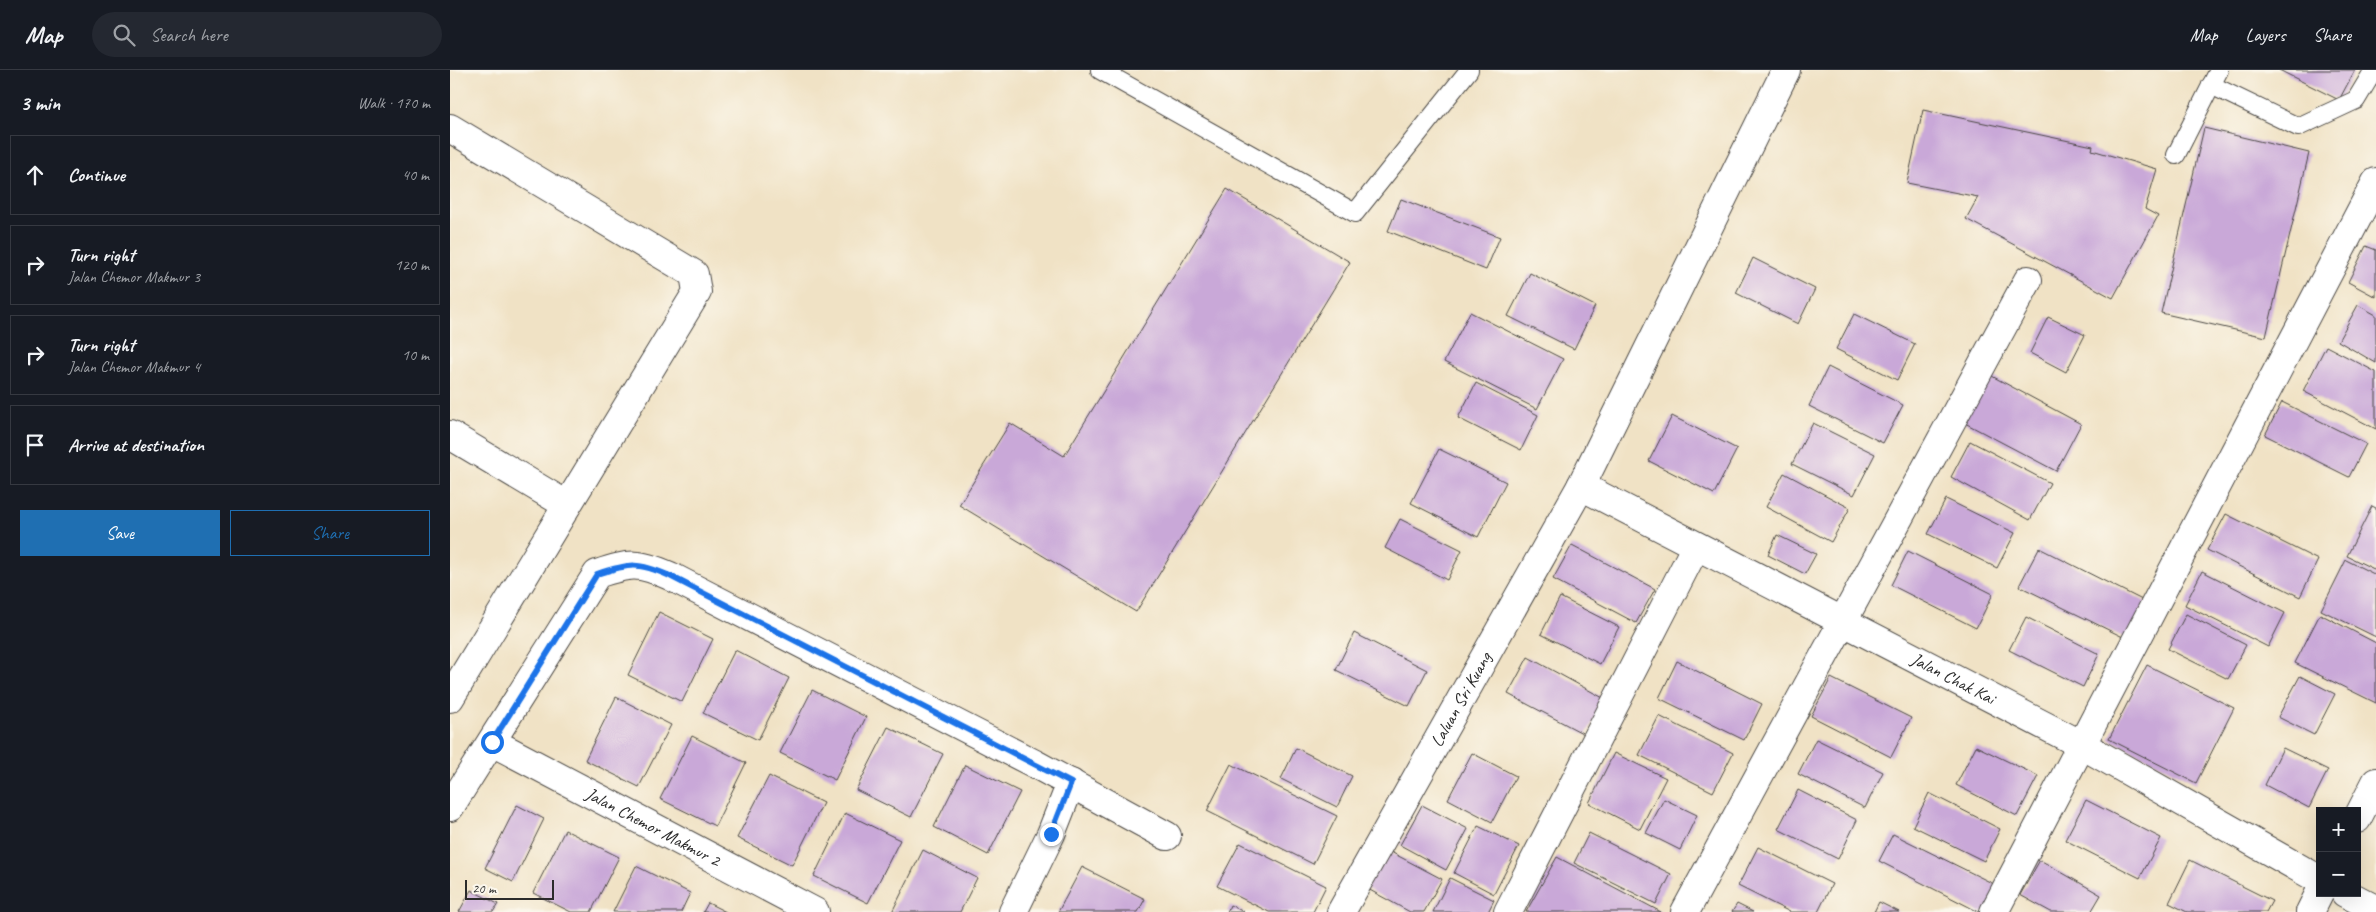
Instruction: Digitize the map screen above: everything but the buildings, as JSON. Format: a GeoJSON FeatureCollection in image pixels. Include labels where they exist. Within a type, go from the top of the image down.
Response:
{"type":"FeatureCollection","features":[{"type":"Feature","properties":{"kind":"street","name":"Laluan Sri Kuang"},"geometry":{"type":"LineString","coordinates":[[1341,912],[1581,486],[1786,70]]}},
{"type":"Feature","properties":{"kind":"street"},"geometry":{"type":"LineString","coordinates":[[450,128],[694,274],[697,280],[697,292],[450,698]]}},
{"type":"Feature","properties":{"kind":"street"},"geometry":{"type":"LineString","coordinates":[[1994,912],[2376,182]]}},
{"type":"Feature","properties":{"kind":"street"},"geometry":{"type":"LineString","coordinates":[[1685,912],[2028,280]]}},
{"type":"Feature","properties":{"kind":"street"},"geometry":{"type":"LineString","coordinates":[[450,435],[567,505]]}},
{"type":"Feature","properties":{"kind":"street","name":"Jalan Chak Kai"},"geometry":{"type":"LineString","coordinates":[[1581,486],[2082,745],[2316,878]]}},
{"type":"Feature","properties":{"kind":"street"},"geometry":{"type":"LineString","coordinates":[[1508,912],[1696,546]]}},
{"type":"Feature","properties":{"kind":"street"},"geometry":{"type":"LineString","coordinates":[[450,807],[597,574],[620,566],[645,565],[670,576],[1071,783],[1167,836]]}},
{"type":"Feature","properties":{"kind":"street","name":"Jalan Chemor Makmur 2"},"geometry":{"type":"LineString","coordinates":[[492,742],[815,912]]}},
{"type":"Feature","properties":{"kind":"street"},"geometry":{"type":"LineString","coordinates":[[2361,811],[2376,782]]}},
{"type":"Feature","properties":{"kind":"street"},"geometry":{"type":"LineString","coordinates":[[1013,912],[1051,834],[1071,783]]}},
{"type":"Feature","properties":{"kind":"street"},"geometry":{"type":"LineString","coordinates":[[2310,912],[2318,897]]}},
{"type":"Feature","properties":{"kind":"street"},"geometry":{"type":"LineString","coordinates":[[2353,897],[2376,909]]}},
{"type":"Feature","properties":{"kind":"lane"},"geometry":{"type":"LineString","coordinates":[[1100,70],[1355,213],[1469,70]]}},
{"type":"Feature","properties":{"kind":"lane"},"geometry":{"type":"LineString","coordinates":[[2176,155],[2215,78],[2298,127],[2356,100],[2374,70]]}},
{"type":"Feature","properties":{"kind":"route"},"geometry":{"type":"LineString","coordinates":[[492,742],[597,574],[620,566],[645,565],[670,576],[1071,783],[1051,834]]}}]}
